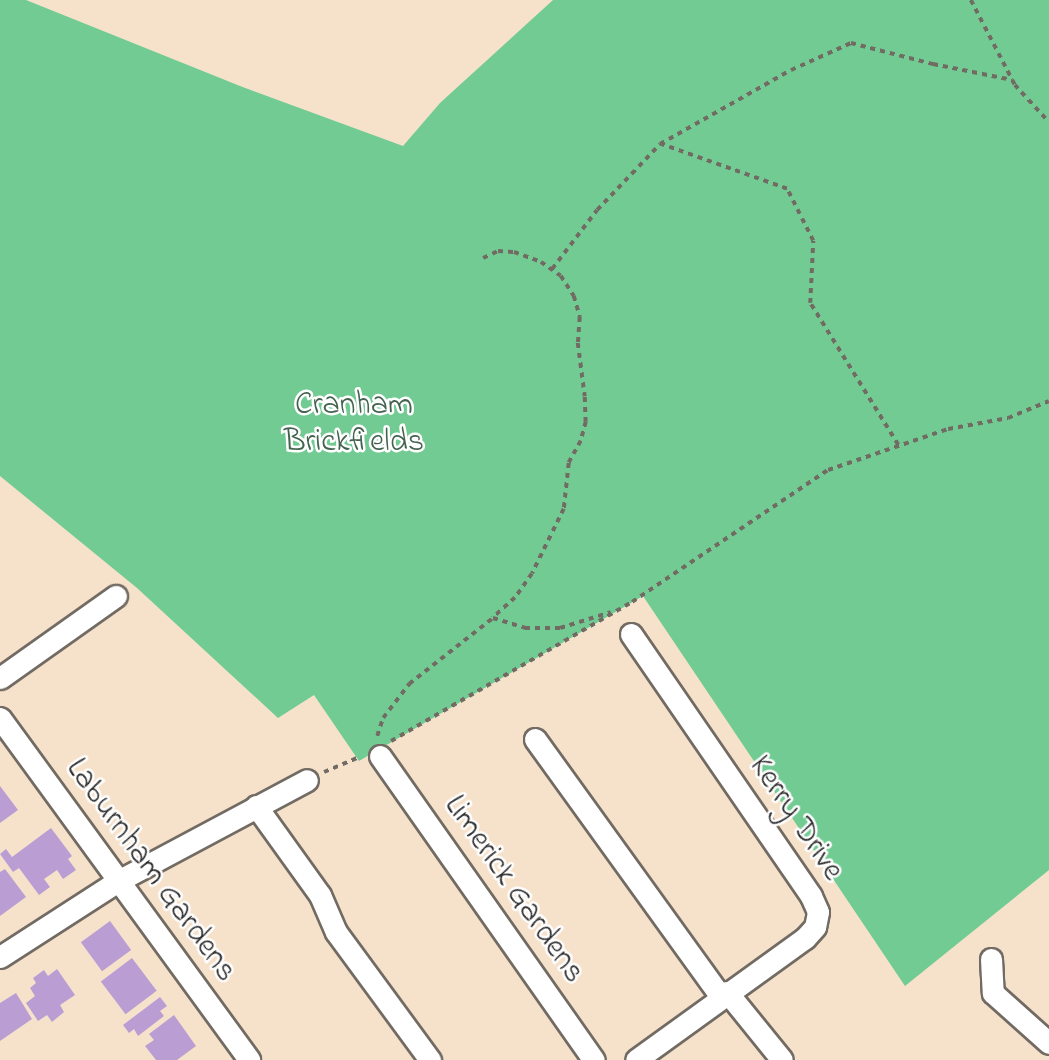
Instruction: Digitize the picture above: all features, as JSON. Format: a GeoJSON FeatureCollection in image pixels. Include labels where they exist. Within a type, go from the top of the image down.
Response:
{"type":"FeatureCollection","features":[{"type":"Feature","properties":{"kind":"street"},"geometry":{"type":"LineString","coordinates":[[0,678],[116,596]]}},
{"type":"Feature","properties":{"kind":"street","name":"Kerry Drive"},"geometry":{"type":"LineString","coordinates":[[631,634],[811,896],[818,912],[815,927],[805,938],[636,1060]]}},
{"type":"Feature","properties":{"kind":"street","name":"Laburnham Gardens"},"geometry":{"type":"LineString","coordinates":[[0,719],[249,1060]]}},
{"type":"Feature","properties":{"kind":"street"},"geometry":{"type":"LineString","coordinates":[[535,739],[724,995],[782,1060]]}},
{"type":"Feature","properties":{"kind":"street","name":"Limerick Gardens"},"geometry":{"type":"LineString","coordinates":[[376,754],[594,1060]]}},
{"type":"Feature","properties":{"kind":"street"},"geometry":{"type":"LineString","coordinates":[[0,957],[118,881],[307,780]]}},
{"type":"Feature","properties":{"kind":"street"},"geometry":{"type":"LineString","coordinates":[[256,806],[320,895],[335,932],[430,1060]]}},
{"type":"Feature","properties":{"kind":"street"},"geometry":{"type":"LineString","coordinates":[[991,959],[993,993],[1049,1043]]}},
{"type":"Feature","properties":{"kind":"path"},"geometry":{"type":"LineString","coordinates":[[971,0],[1012,80],[1049,122]]}},
{"type":"Feature","properties":{"kind":"path"},"geometry":{"type":"LineString","coordinates":[[552,269],[597,210],[660,144],[791,70],[851,43],[933,64],[1012,80]]}},
{"type":"Feature","properties":{"kind":"path"},"geometry":{"type":"LineString","coordinates":[[660,144],[787,189],[813,242],[810,303],[898,445]]}},
{"type":"Feature","properties":{"kind":"path"},"geometry":{"type":"LineString","coordinates":[[376,754],[383,718],[409,684],[494,618],[515,598],[532,574],[564,509],[569,463],[581,441],[586,422],[578,343],[580,317],[574,296],[561,276],[528,256],[498,251],[483,258]]}},
{"type":"Feature","properties":{"kind":"path"},"geometry":{"type":"LineString","coordinates":[[307,780],[376,754],[623,607],[828,470],[948,429],[1008,418],[1049,401]]}},
{"type":"Feature","properties":{"kind":"path"},"geometry":{"type":"LineString","coordinates":[[494,618],[525,628],[560,628],[579,625],[623,607]]}},
{"type":"Feature","properties":{"kind":"path"},"geometry":{"type":"LineString","coordinates":[[623,607],[631,634]]}},
{"type":"Feature","properties":{"kind":"green space","name":"Cranham Brickfields"},"geometry":{"type":"Polygon","coordinates":[[[0,0],[26,0],[240,86],[403,146],[440,103],[553,0],[1049,0],[1049,870],[905,986],[643,596],[359,761],[314,695],[278,718],[137,588],[0,476],[0,0]]]}},
{"type":"Feature","properties":{"kind":"building"},"geometry":{"type":"Polygon","coordinates":[[[0,786],[18,810],[0,823],[0,786]]]}},
{"type":"Feature","properties":{"kind":"building"},"geometry":{"type":"Polygon","coordinates":[[[51,828],[72,856],[68,859],[76,870],[63,879],[57,870],[44,879],[50,887],[39,895],[19,868],[13,872],[0,854],[6,849],[12,857],[51,828]]]}},
{"type":"Feature","properties":{"kind":"building"},"geometry":{"type":"Polygon","coordinates":[[[5,869],[26,897],[0,916],[0,872],[5,869]]]}},
{"type":"Feature","properties":{"kind":"building"},"geometry":{"type":"Polygon","coordinates":[[[110,921],[131,950],[102,971],[81,942],[110,921]]]}},
{"type":"Feature","properties":{"kind":"building"},"geometry":{"type":"Polygon","coordinates":[[[132,958],[157,991],[126,1014],[101,981],[132,958]]]}},
{"type":"Feature","properties":{"kind":"building"},"geometry":{"type":"Polygon","coordinates":[[[57,969],[75,995],[60,1005],[64,1012],[52,1022],[47,1015],[38,1021],[26,1003],[35,996],[30,988],[36,983],[33,978],[44,970],[48,976],[57,969]]]}},
{"type":"Feature","properties":{"kind":"building"},"geometry":{"type":"Polygon","coordinates":[[[16,993],[32,1019],[0,1041],[0,1003],[16,993]]]}},
{"type":"Feature","properties":{"kind":"building"},"geometry":{"type":"Polygon","coordinates":[[[160,997],[167,1006],[160,1011],[164,1016],[138,1036],[134,1029],[129,1033],[123,1025],[160,997]]]}},
{"type":"Feature","properties":{"kind":"building"},"geometry":{"type":"Polygon","coordinates":[[[174,1015],[196,1046],[177,1060],[156,1060],[145,1046],[154,1040],[149,1034],[174,1015]]]}}]}
